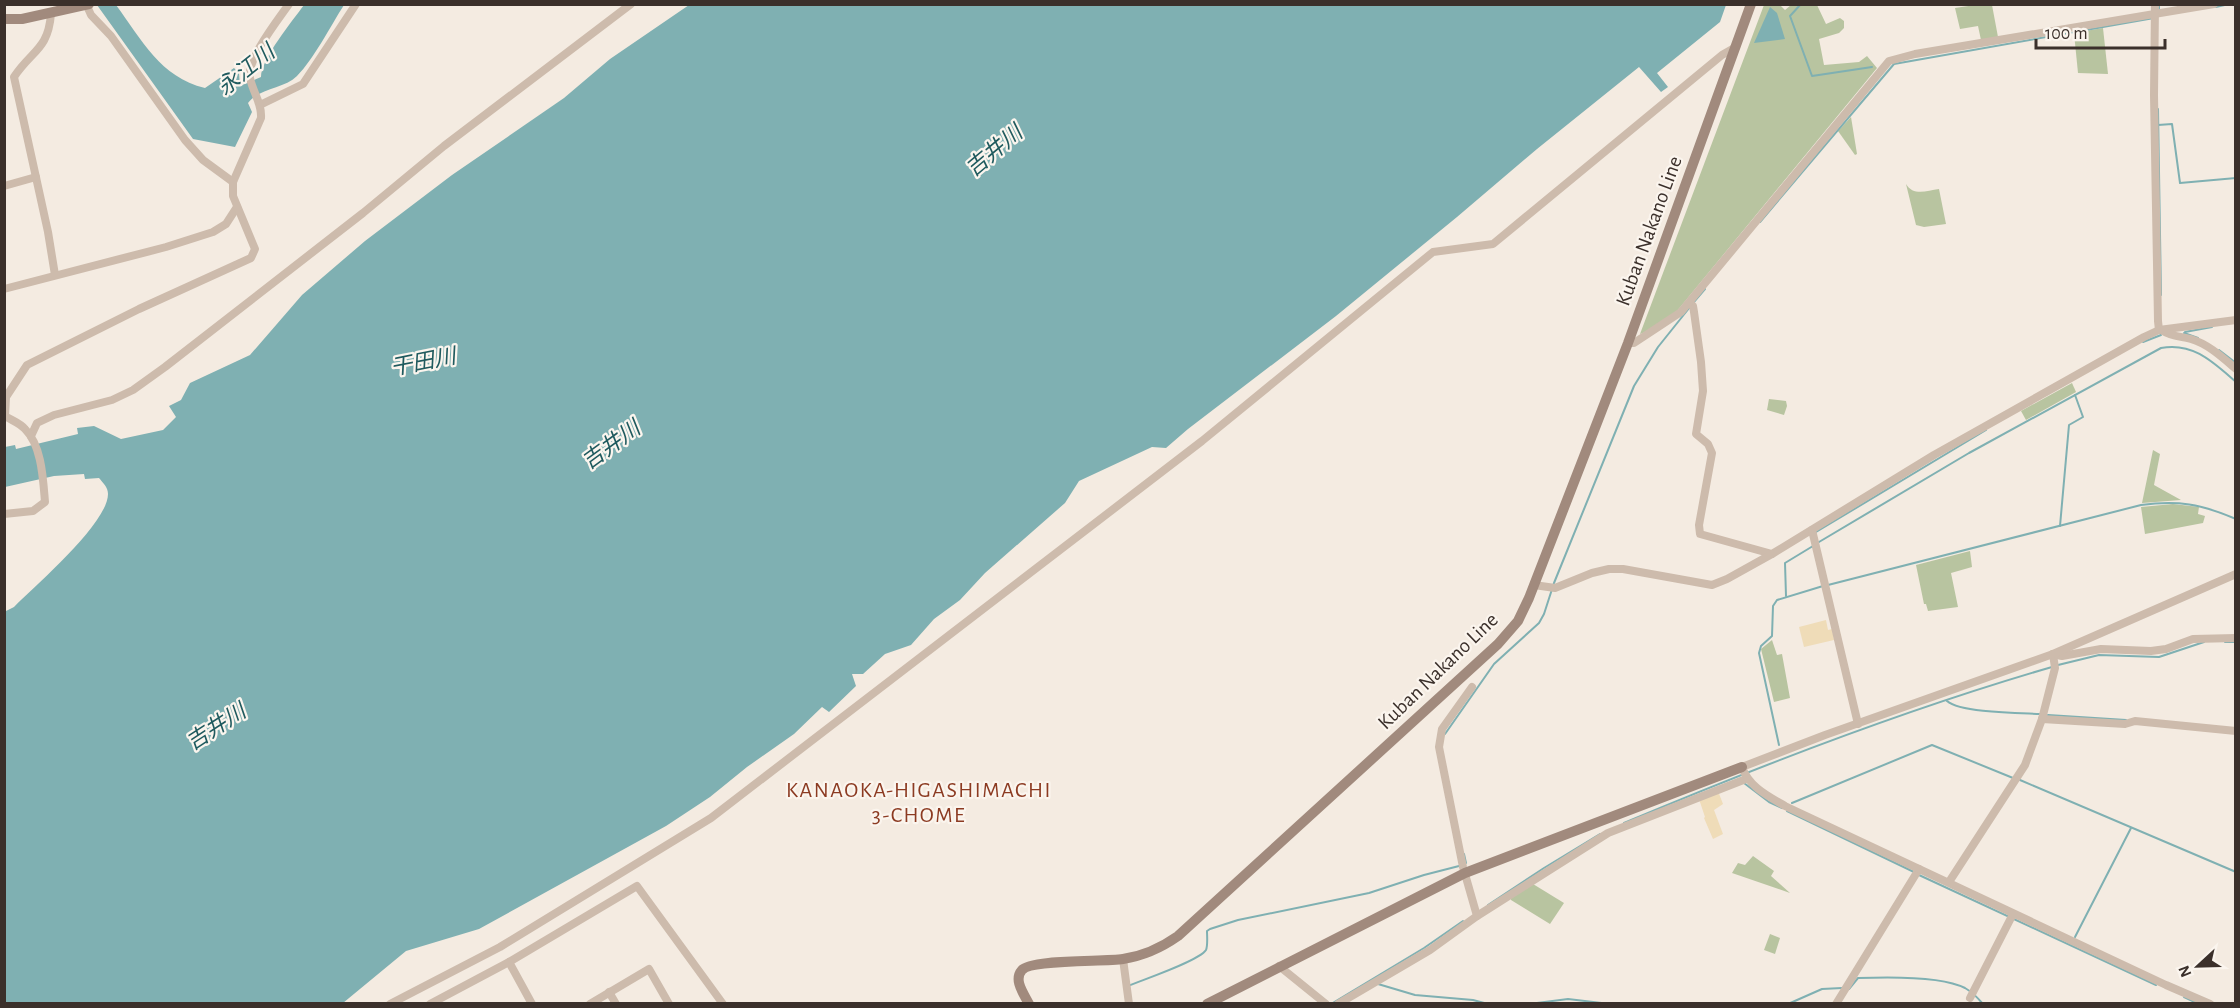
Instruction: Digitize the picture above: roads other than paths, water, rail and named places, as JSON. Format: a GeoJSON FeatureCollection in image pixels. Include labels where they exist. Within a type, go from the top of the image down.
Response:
{"type":"FeatureCollection","features":[{"type":"Feature","properties":{"kind":"main road","name":"Kuban Nakano Line"},"geometry":{"type":"LineString","coordinates":[[1029,1004],[1018,981],[1025,967],[1041,963],[1123,959],[1142,955],[1166,945],[1231,890],[1498,644],[1518,621],[1628,343],[1738,46],[1751,4]]}},
{"type":"Feature","properties":{"kind":"main road"},"geometry":{"type":"LineString","coordinates":[[4,18],[22,19],[88,5]]}},
{"type":"Feature","properties":{"kind":"main road"},"geometry":{"type":"LineString","coordinates":[[1207,1004],[1465,873],[1743,776]]}},
{"type":"Feature","properties":{"kind":"street"},"geometry":{"type":"LineString","coordinates":[[4,514],[33,511],[45,502],[44,483],[36,445],[23,426],[5,416],[6,397],[27,365],[140,309],[251,258],[255,249],[233,196],[233,182],[261,118],[259,102],[249,76],[256,56],[289,4]]}},
{"type":"Feature","properties":{"kind":"street"},"geometry":{"type":"LineString","coordinates":[[259,102],[303,84],[356,4]]}},
{"type":"Feature","properties":{"kind":"street"},"geometry":{"type":"LineString","coordinates":[[31,436],[38,423],[54,415],[112,400],[133,390],[165,367],[363,213],[444,146],[631,4]]}},
{"type":"Feature","properties":{"kind":"street"},"geometry":{"type":"LineString","coordinates":[[2155,4],[2157,321],[2161,331],[2205,345],[2235,369]]}},
{"type":"Feature","properties":{"kind":"street"},"geometry":{"type":"LineString","coordinates":[[1628,343],[1634,343],[1652,333],[1691,304],[1889,61],[1915,54],[2155,17],[2214,4]]}},
{"type":"Feature","properties":{"kind":"street"},"geometry":{"type":"LineString","coordinates":[[88,5],[91,15],[111,36],[185,140],[203,160],[233,182]]}},
{"type":"Feature","properties":{"kind":"street"},"geometry":{"type":"LineString","coordinates":[[51,14],[49,33],[40,48],[24,62],[14,77],[55,275]]}},
{"type":"Feature","properties":{"kind":"street"},"geometry":{"type":"LineString","coordinates":[[390,1004],[500,947],[711,818],[1202,441],[1433,252],[1492,244],[1722,54],[1738,46]]}},
{"type":"Feature","properties":{"kind":"street"},"geometry":{"type":"LineString","coordinates":[[4,186],[36,177]]}},
{"type":"Feature","properties":{"kind":"street"},"geometry":{"type":"LineString","coordinates":[[4,289],[166,247],[213,232],[226,224],[237,207]]}},
{"type":"Feature","properties":{"kind":"street"},"geometry":{"type":"LineString","coordinates":[[1691,304],[1701,362],[1703,392],[1696,434],[1708,444],[1712,453],[1699,525],[1700,534],[1772,554]]}},
{"type":"Feature","properties":{"kind":"street"},"geometry":{"type":"LineString","coordinates":[[1534,585],[1553,588],[1609,568],[1712,585],[1813,532],[2016,408],[2126,346],[2161,331],[2235,320]]}},
{"type":"Feature","properties":{"kind":"street"},"geometry":{"type":"LineString","coordinates":[[1813,532],[1858,723]]}},
{"type":"Feature","properties":{"kind":"street"},"geometry":{"type":"LineString","coordinates":[[1338,1004],[1430,950],[1476,914],[1608,833],[1743,776],[1858,723],[2053,654],[2235,574]]}},
{"type":"Feature","properties":{"kind":"street"},"geometry":{"type":"LineString","coordinates":[[2053,654],[2062,656],[2101,649],[2151,651],[2193,639],[2235,638]]}},
{"type":"Feature","properties":{"kind":"street"},"geometry":{"type":"LineString","coordinates":[[1949,882],[1991,814],[2019,775],[2042,719],[2055,665],[2053,654]]}},
{"type":"Feature","properties":{"kind":"street"},"geometry":{"type":"LineString","coordinates":[[1472,687],[1442,729],[1439,747],[1465,873],[1476,914]]}},
{"type":"Feature","properties":{"kind":"street"},"geometry":{"type":"LineString","coordinates":[[2042,719],[2125,724],[2132,722],[2235,731]]}},
{"type":"Feature","properties":{"kind":"street"},"geometry":{"type":"LineString","coordinates":[[1743,776],[1766,795],[1785,806],[1918,872],[1949,882],[2012,916],[2210,1004]]}},
{"type":"Feature","properties":{"kind":"street"},"geometry":{"type":"LineString","coordinates":[[1836,1004],[1918,872]]}},
{"type":"Feature","properties":{"kind":"street"},"geometry":{"type":"LineString","coordinates":[[430,1004],[509,962],[637,886],[723,1004]]}},
{"type":"Feature","properties":{"kind":"street"},"geometry":{"type":"LineString","coordinates":[[1971,995],[2012,916]]}},
{"type":"Feature","properties":{"kind":"street"},"geometry":{"type":"LineString","coordinates":[[1123,959],[1129,1004]]}},
{"type":"Feature","properties":{"kind":"street"},"geometry":{"type":"LineString","coordinates":[[509,962],[532,1004]]}},
{"type":"Feature","properties":{"kind":"street"},"geometry":{"type":"LineString","coordinates":[[1279,966],[1326,1003]]}},
{"type":"Feature","properties":{"kind":"street"},"geometry":{"type":"LineString","coordinates":[[590,1004],[649,969],[669,1004]]}},
{"type":"Feature","properties":{"kind":"street"},"geometry":{"type":"LineString","coordinates":[[609,992],[616,1004]]}},
{"type":"Feature","properties":{"kind":"water"},"geometry":{"type":"Polygon","coordinates":[[[97,5],[116,5],[153,56],[189,83],[205,88],[234,68],[239,73],[240,86],[261,77],[266,60],[304,5],[344,5],[316,51],[297,76],[285,84],[258,94],[248,103],[252,112],[235,147],[193,139],[97,5]]]}},
{"type":"Feature","properties":{"kind":"water"},"geometry":{"type":"Polygon","coordinates":[[[689,5],[1726,5],[1720,22],[1657,73],[1668,87],[1661,92],[1639,67],[1336,316],[1166,448],[1152,447],[1079,481],[1065,503],[985,573],[960,600],[934,619],[911,645],[885,654],[863,674],[852,674],[856,686],[829,712],[822,707],[794,734],[747,767],[710,797],[666,826],[479,929],[406,951],[343,1003],[5,1003],[4,612],[14,607],[84,537],[105,506],[108,494],[99,478],[85,479],[84,474],[54,476],[5,487],[5,447],[15,445],[16,449],[78,434],[77,428],[94,426],[121,439],[163,430],[176,417],[169,406],[181,400],[190,383],[250,355],[302,295],[365,241],[452,175],[564,98],[610,59],[689,5]]]}},
{"type":"Feature","properties":{"kind":"water"},"geometry":{"type":"Polygon","coordinates":[[[1770,7],[1777,13],[1785,39],[1754,43],[1770,7]]]}},
{"type":"Feature","properties":{"kind":"waterway"},"geometry":{"type":"LineString","coordinates":[[1801,4],[1790,16],[1812,76],[1872,67]]}},
{"type":"Feature","properties":{"kind":"waterway"},"geometry":{"type":"LineString","coordinates":[[2159,4],[2159,11]]}},
{"type":"Feature","properties":{"kind":"waterway"},"geometry":{"type":"LineString","coordinates":[[2216,7],[2229,4]]}},
{"type":"Feature","properties":{"kind":"waterway"},"geometry":{"type":"LineString","coordinates":[[1760,222],[1894,64],[2154,18]]}},
{"type":"Feature","properties":{"kind":"waterway"},"geometry":{"type":"LineString","coordinates":[[2158,109],[2161,295]]}},
{"type":"Feature","properties":{"kind":"waterway"},"geometry":{"type":"LineString","coordinates":[[2158,125],[2172,124],[2180,183],[2236,178]]}},
{"type":"Feature","properties":{"kind":"waterway"},"geometry":{"type":"LineString","coordinates":[[1693,303],[1705,289]]}},
{"type":"Feature","properties":{"kind":"waterway"},"geometry":{"type":"LineString","coordinates":[[1445,734],[1494,664],[1539,623],[1634,386],[1658,347],[1690,307]]}},
{"type":"Feature","properties":{"kind":"waterway"},"geometry":{"type":"LineString","coordinates":[[2185,332],[2212,327]]}},
{"type":"Feature","properties":{"kind":"waterway"},"geometry":{"type":"LineString","coordinates":[[2184,333],[2198,338]]}},
{"type":"Feature","properties":{"kind":"waterway"},"geometry":{"type":"LineString","coordinates":[[2143,342],[2161,335]]}},
{"type":"Feature","properties":{"kind":"waterway"},"geometry":{"type":"LineString","coordinates":[[1819,542],[1969,453],[2161,348],[2183,348],[2202,355],[2236,382]]}},
{"type":"Feature","properties":{"kind":"waterway"},"geometry":{"type":"LineString","coordinates":[[2219,350],[2236,363]]}},
{"type":"Feature","properties":{"kind":"waterway"},"geometry":{"type":"LineString","coordinates":[[2060,526],[2069,425],[2083,417],[2075,395]]}},
{"type":"Feature","properties":{"kind":"waterway"},"geometry":{"type":"LineString","coordinates":[[1816,532],[1986,430]]}},
{"type":"Feature","properties":{"kind":"waterway"},"geometry":{"type":"LineString","coordinates":[[1828,585],[2141,505],[2178,503],[2212,510],[2236,519]]}},
{"type":"Feature","properties":{"kind":"waterway"},"geometry":{"type":"LineString","coordinates":[[1786,596],[1785,563],[1813,546]]}},
{"type":"Feature","properties":{"kind":"waterway"},"geometry":{"type":"LineString","coordinates":[[1779,745],[1759,653],[1761,646],[1772,636],[1773,606],[1777,600],[1823,586]]}},
{"type":"Feature","properties":{"kind":"waterway"},"geometry":{"type":"LineString","coordinates":[[2058,665],[2099,655],[2159,657],[2204,642]]}},
{"type":"Feature","properties":{"kind":"waterway"},"geometry":{"type":"LineString","coordinates":[[2225,642],[2236,642]]}},
{"type":"Feature","properties":{"kind":"waterway"},"geometry":{"type":"LineString","coordinates":[[1624,823],[1890,719],[2052,667]]}},
{"type":"Feature","properties":{"kind":"waterway"},"geometry":{"type":"LineString","coordinates":[[1947,701],[1954,705],[1977,710],[2040,714]]}},
{"type":"Feature","properties":{"kind":"waterway"},"geometry":{"type":"LineString","coordinates":[[2048,715],[2126,720]]}},
{"type":"Feature","properties":{"kind":"waterway"},"geometry":{"type":"LineString","coordinates":[[1792,803],[1932,745],[2013,778]]}},
{"type":"Feature","properties":{"kind":"waterway"},"geometry":{"type":"LineString","coordinates":[[2020,780],[2236,872]]}},
{"type":"Feature","properties":{"kind":"waterway"},"geometry":{"type":"LineString","coordinates":[[1744,783],[1769,802],[1782,808]]}},
{"type":"Feature","properties":{"kind":"waterway"},"geometry":{"type":"LineString","coordinates":[[1787,811],[1914,872]]}},
{"type":"Feature","properties":{"kind":"waterway"},"geometry":{"type":"LineString","coordinates":[[2075,937],[2131,828]]}},
{"type":"Feature","properties":{"kind":"waterway"},"geometry":{"type":"LineString","coordinates":[[1488,905],[1600,834]]}},
{"type":"Feature","properties":{"kind":"waterway"},"geometry":{"type":"LineString","coordinates":[[1464,854],[1466,863]]}},
{"type":"Feature","properties":{"kind":"waterway"},"geometry":{"type":"LineString","coordinates":[[1128,986],[1182,965],[1201,954],[1206,950],[1207,931],[1210,929],[1238,920],[1369,893],[1459,866]]}},
{"type":"Feature","properties":{"kind":"waterway"},"geometry":{"type":"LineString","coordinates":[[1919,875],[2156,985]]}},
{"type":"Feature","properties":{"kind":"waterway"},"geometry":{"type":"LineString","coordinates":[[1331,1004],[1424,948],[1463,921]]}},
{"type":"Feature","properties":{"kind":"waterway"},"geometry":{"type":"LineString","coordinates":[[1849,989],[1858,978],[1928,979],[1965,988],[1983,1004]]}},
{"type":"Feature","properties":{"kind":"waterway"},"geometry":{"type":"LineString","coordinates":[[1378,984],[1415,995],[1473,1000],[1488,1004]]}},
{"type":"Feature","properties":{"kind":"waterway"},"geometry":{"type":"LineString","coordinates":[[1788,1004],[1822,989],[1842,988]]}},
{"type":"Feature","properties":{"kind":"waterway"},"geometry":{"type":"LineString","coordinates":[[2184,997],[2199,1004]]}},
{"type":"Feature","properties":{"kind":"waterway"},"geometry":{"type":"LineString","coordinates":[[1529,1004],[1568,999],[1610,1004]]}},
{"type":"Feature","properties":{"kind":"district","name":"KANAOKA-HIGASHIMACHI 3-CHOME"},"geometry":{"type":"Point","coordinates":[919,802]}},
{"type":"Feature","properties":{"kind":"water label","name":"永江川"},"geometry":{"type":"Point","coordinates":[246,70]}},
{"type":"Feature","properties":{"kind":"water label","name":"吉井川"},"geometry":{"type":"Point","coordinates":[994,151]}},
{"type":"Feature","properties":{"kind":"water label","name":"干田川"},"geometry":{"type":"Point","coordinates":[423,362]}},
{"type":"Feature","properties":{"kind":"water label","name":"吉井川"},"geometry":{"type":"Point","coordinates":[611,445]}},
{"type":"Feature","properties":{"kind":"water label","name":"吉井川"},"geometry":{"type":"Point","coordinates":[216,727]}}]}
